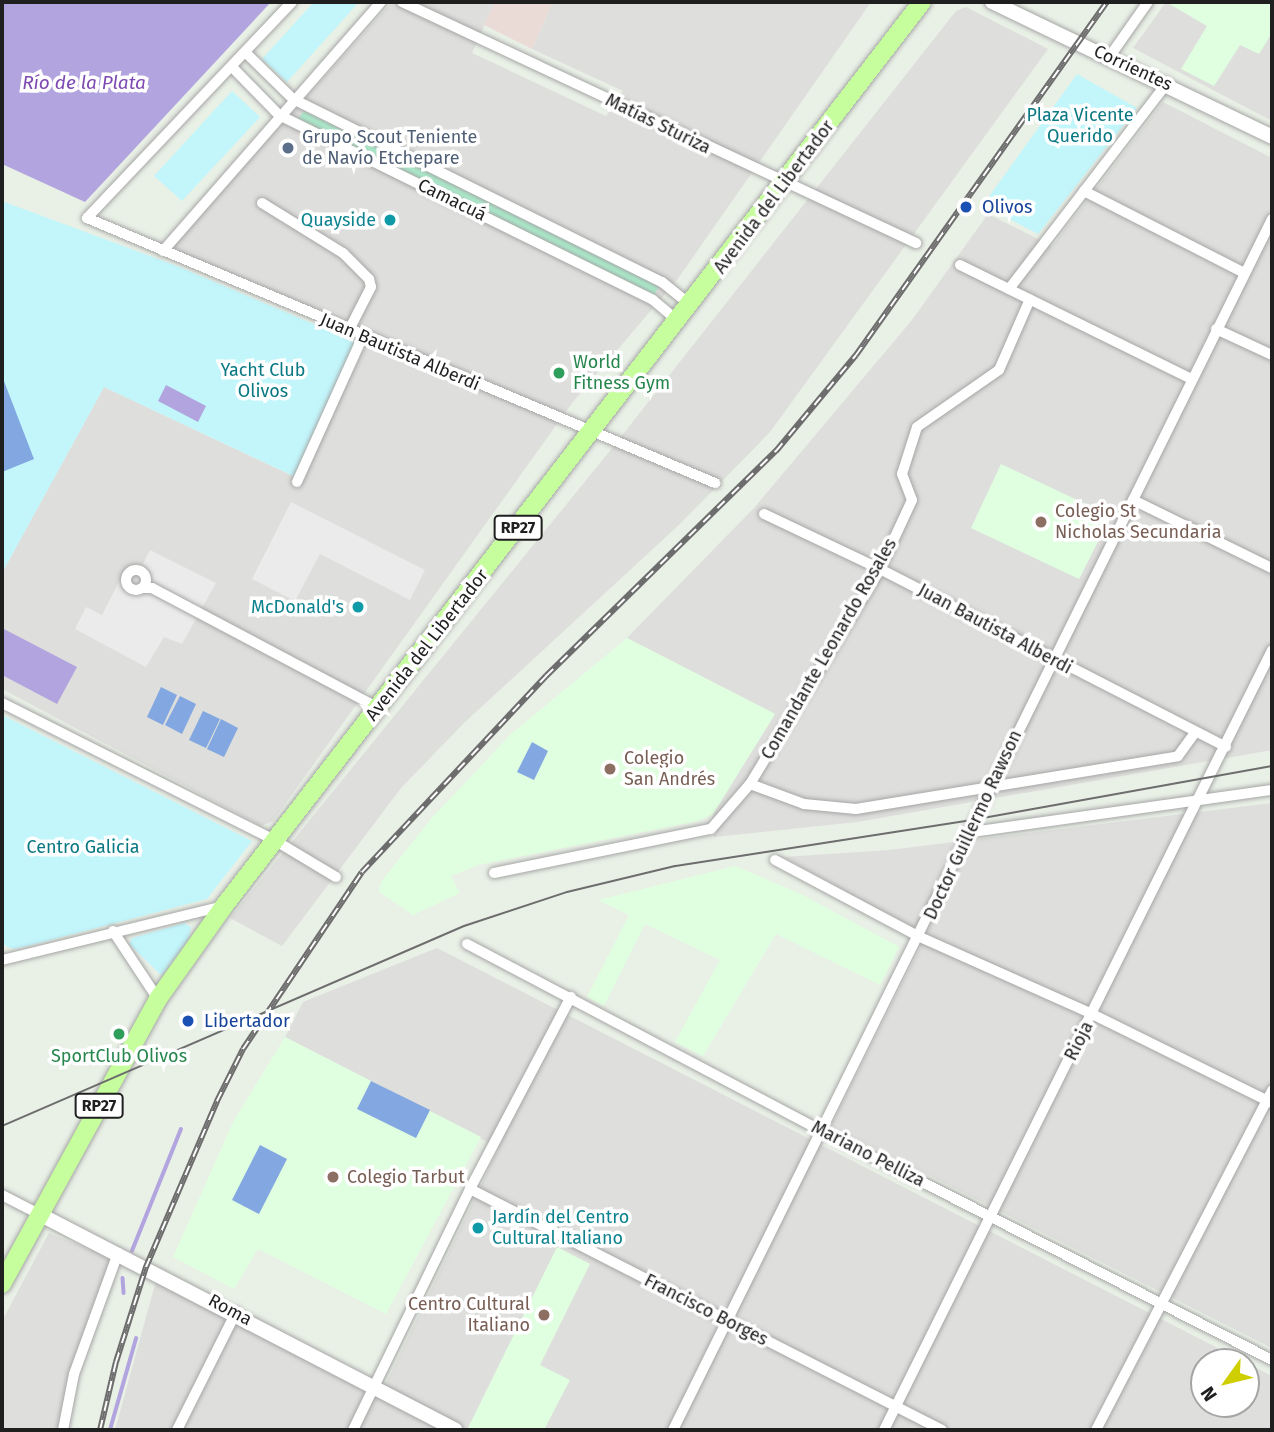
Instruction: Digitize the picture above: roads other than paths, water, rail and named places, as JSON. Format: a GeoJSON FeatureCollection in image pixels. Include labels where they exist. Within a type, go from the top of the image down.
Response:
{"type":"FeatureCollection","features":[{"type":"Feature","properties":{"kind":"main road","name":"Avenida del Libertador"},"geometry":{"type":"LineString","coordinates":[[2,1284],[8,1266],[40,1214],[158,999],[224,906],[679,322],[922,2]]}},
{"type":"Feature","properties":{"kind":"street"},"geometry":{"type":"LineString","coordinates":[[233,68],[292,2]]}},
{"type":"Feature","properties":{"kind":"street"},"geometry":{"type":"LineString","coordinates":[[163,250],[381,2]]}},
{"type":"Feature","properties":{"kind":"street","name":"Matías Sturiza"},"geometry":{"type":"LineString","coordinates":[[402,2],[783,183],[916,243]]}},
{"type":"Feature","properties":{"kind":"street","name":"Corrientes"},"geometry":{"type":"LineString","coordinates":[[992,2],[1167,83],[1272,137]]}},
{"type":"Feature","properties":{"kind":"street"},"geometry":{"type":"LineString","coordinates":[[1110,56],[1149,2]]}},
{"type":"Feature","properties":{"kind":"street","name":"Camacuá"},"geometry":{"type":"LineString","coordinates":[[247,54],[293,99],[662,282],[691,306]]}},
{"type":"Feature","properties":{"kind":"street","name":"Camacuá"},"geometry":{"type":"LineString","coordinates":[[233,68],[279,115],[653,300],[679,322]]}},
{"type":"Feature","properties":{"kind":"street","name":"Juan Bautista Alberdi"},"geometry":{"type":"LineString","coordinates":[[233,68],[87,218],[715,483]]}},
{"type":"Feature","properties":{"kind":"street"},"geometry":{"type":"LineString","coordinates":[[1009,289],[1167,83]]}},
{"type":"Feature","properties":{"kind":"street"},"geometry":{"type":"LineString","coordinates":[[396,172],[404,155]]}},
{"type":"Feature","properties":{"kind":"street"},"geometry":{"type":"LineString","coordinates":[[1084,191],[1244,273]]}},
{"type":"Feature","properties":{"kind":"street"},"geometry":{"type":"LineString","coordinates":[[262,203],[343,253],[369,279],[371,287],[349,330]]}},
{"type":"Feature","properties":{"kind":"street","name":"Doctor Guillermo Rawson"},"geometry":{"type":"LineString","coordinates":[[673,1430],[972,832],[1052,659],[1272,219]]}},
{"type":"Feature","properties":{"kind":"street"},"geometry":{"type":"LineString","coordinates":[[574,261],[583,243]]}},
{"type":"Feature","properties":{"kind":"street"},"geometry":{"type":"LineString","coordinates":[[960,265],[1192,379]]}},
{"type":"Feature","properties":{"kind":"street","name":"Comandante Leonardo Rosales"},"geometry":{"type":"LineString","coordinates":[[494,873],[711,828],[750,784],[880,569],[912,499],[902,474],[917,427],[999,370],[1030,299]]}},
{"type":"Feature","properties":{"kind":"street"},"geometry":{"type":"LineString","coordinates":[[1216,329],[1272,355]]}},
{"type":"Feature","properties":{"kind":"street"},"geometry":{"type":"LineString","coordinates":[[297,482],[363,336]]}},
{"type":"Feature","properties":{"kind":"street"},"geometry":{"type":"LineString","coordinates":[[1133,500],[1272,568]]}},
{"type":"Feature","properties":{"kind":"street","name":"Juan Bautista Alberdi"},"geometry":{"type":"LineString","coordinates":[[764,514],[880,569],[1194,734],[1226,747]]}},
{"type":"Feature","properties":{"kind":"street"},"geometry":{"type":"LineString","coordinates":[[147,585],[377,707]]}},
{"type":"Feature","properties":{"kind":"street","name":"Rioja"},"geometry":{"type":"LineString","coordinates":[[884,1430],[1198,804],[1272,650]]}},
{"type":"Feature","properties":{"kind":"street"},"geometry":{"type":"LineString","coordinates":[[2,704],[276,841],[336,877]]}},
{"type":"Feature","properties":{"kind":"street"},"geometry":{"type":"LineString","coordinates":[[750,784],[804,804],[856,809],[1178,756],[1194,734]]}},
{"type":"Feature","properties":{"kind":"street"},"geometry":{"type":"LineString","coordinates":[[972,832],[1198,804],[1272,790]]}},
{"type":"Feature","properties":{"kind":"street"},"geometry":{"type":"LineString","coordinates":[[775,860],[920,937],[1270,1098],[1096,1430]]}},
{"type":"Feature","properties":{"kind":"street"},"geometry":{"type":"LineString","coordinates":[[5,957],[224,906]]}},
{"type":"Feature","properties":{"kind":"street"},"geometry":{"type":"LineString","coordinates":[[113,931],[158,999]]}},
{"type":"Feature","properties":{"kind":"street","name":"Mariano Pelliza"},"geometry":{"type":"LineString","coordinates":[[467,944],[822,1132],[1272,1360]]}},
{"type":"Feature","properties":{"kind":"street"},"geometry":{"type":"LineString","coordinates":[[353,1430],[376,1388],[470,1189],[571,997]]}},
{"type":"Feature","properties":{"kind":"street","name":"Francisco Borges"},"geometry":{"type":"LineString","coordinates":[[470,1189],[942,1430]]}},
{"type":"Feature","properties":{"kind":"street","name":"Roma"},"geometry":{"type":"LineString","coordinates":[[2,1195],[236,1312],[454,1430]]}},
{"type":"Feature","properties":{"kind":"street"},"geometry":{"type":"LineString","coordinates":[[62,1430],[74,1374],[118,1253]]}},
{"type":"Feature","properties":{"kind":"street"},"geometry":{"type":"LineString","coordinates":[[177,1430],[236,1312]]}},
{"type":"Feature","properties":{"kind":"water","name":"Río de la Plata"},"geometry":{"type":"Polygon","coordinates":[[[2,2],[271,2],[85,202],[2,164],[2,2]]]}},
{"type":"Feature","properties":{"kind":"water"},"geometry":{"type":"Polygon","coordinates":[[[166,385],[206,406],[198,422],[158,401],[166,385]]]}},
{"type":"Feature","properties":{"kind":"water"},"geometry":{"type":"Polygon","coordinates":[[[2,628],[77,667],[57,704],[2,675],[2,628]]]}},
{"type":"Feature","properties":{"kind":"waterway"},"geometry":{"type":"LineString","coordinates":[[132,1251],[181,1129]]}},
{"type":"Feature","properties":{"kind":"waterway"},"geometry":{"type":"LineString","coordinates":[[123,1278],[124,1293]]}},
{"type":"Feature","properties":{"kind":"waterway"},"geometry":{"type":"LineString","coordinates":[[110,1430],[136,1339]]}},
{"type":"Feature","properties":{"kind":"tram line"},"geometry":{"type":"LineString","coordinates":[[2,1126],[464,926],[567,892],[675,866],[977,819],[1272,766]]}},
{"type":"Feature","properties":{"kind":"railway"},"geometry":{"type":"LineString","coordinates":[[100,1430],[116,1362],[146,1267],[217,1101],[243,1049],[362,872],[546,676],[776,451],[856,355],[1107,2]]}},
{"type":"Feature","properties":{"kind":"place","name":"Grupo Scout Teniente de Navío Etchepare"},"geometry":{"type":"Point","coordinates":[288,148]}},
{"type":"Feature","properties":{"kind":"place","name":"Olivos"},"geometry":{"type":"Point","coordinates":[966,207]}},
{"type":"Feature","properties":{"kind":"place","name":"Quayside"},"geometry":{"type":"Point","coordinates":[390,220]}},
{"type":"Feature","properties":{"kind":"place","name":"World Fitness Gym"},"geometry":{"type":"Point","coordinates":[559,373]}},
{"type":"Feature","properties":{"kind":"place","name":"Colegio St Nicholas Secundaria"},"geometry":{"type":"Point","coordinates":[1041,522]}},
{"type":"Feature","properties":{"kind":"place","name":"McDonald's"},"geometry":{"type":"Point","coordinates":[358,607]}},
{"type":"Feature","properties":{"kind":"place","name":"Colegio San Andrés"},"geometry":{"type":"Point","coordinates":[610,769]}},
{"type":"Feature","properties":{"kind":"place","name":"Libertador"},"geometry":{"type":"Point","coordinates":[188,1021]}},
{"type":"Feature","properties":{"kind":"place","name":"SportClub Olivos"},"geometry":{"type":"Point","coordinates":[119,1034]}},
{"type":"Feature","properties":{"kind":"place","name":"Colegio Tarbut"},"geometry":{"type":"Point","coordinates":[333,1177]}},
{"type":"Feature","properties":{"kind":"place","name":"Jardín del Centro Cultural Italiano"},"geometry":{"type":"Point","coordinates":[478,1228]}},
{"type":"Feature","properties":{"kind":"place","name":"Centro Cultural Italiano"},"geometry":{"type":"Point","coordinates":[544,1315]}},
{"type":"Feature","properties":{"kind":"park label","name":"Plaza Vicente Querido"},"geometry":{"type":"Point","coordinates":[1080,126]}},
{"type":"Feature","properties":{"kind":"park label","name":"Yacht Club Olivos"},"geometry":{"type":"Point","coordinates":[263,381]}},
{"type":"Feature","properties":{"kind":"park label","name":"Centro Galicia"},"geometry":{"type":"Point","coordinates":[83,847]}}]}
